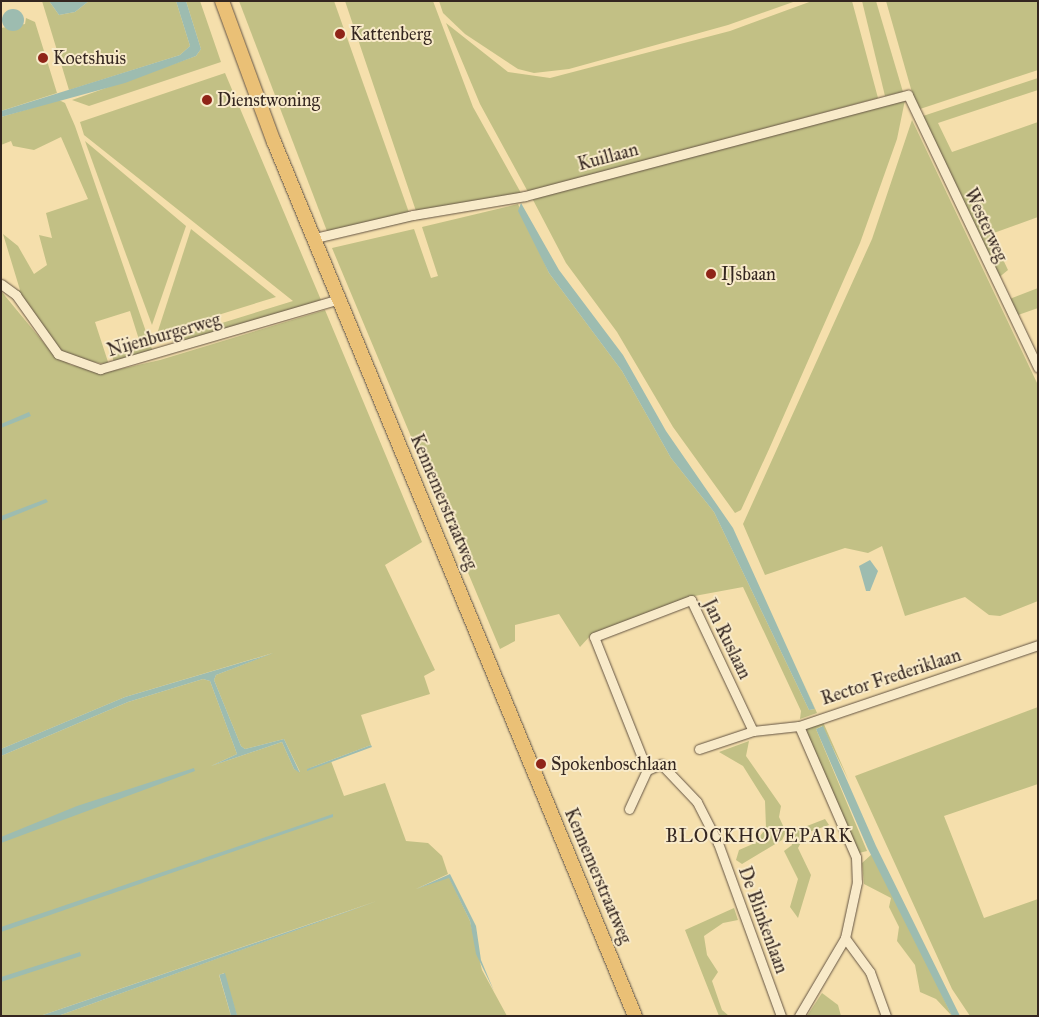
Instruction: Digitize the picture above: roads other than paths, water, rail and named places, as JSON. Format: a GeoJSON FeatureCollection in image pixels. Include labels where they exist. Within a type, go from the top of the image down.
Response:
{"type":"FeatureCollection","features":[{"type":"Feature","properties":{"kind":"main road","name":"Kennemerstraatweg"},"geometry":{"type":"LineString","coordinates":[[222,1],[320,236],[339,298],[636,1016]]}},
{"type":"Feature","properties":{"kind":"street","name":"Kuillaan"},"geometry":{"type":"LineString","coordinates":[[320,236],[525,196],[908,95]]}},
{"type":"Feature","properties":{"kind":"street","name":"Westerweg"},"geometry":{"type":"LineString","coordinates":[[908,95],[1038,368]]}},
{"type":"Feature","properties":{"kind":"street","name":"Nijenburgerweg"},"geometry":{"type":"LineString","coordinates":[[1,284],[16,295],[58,354],[100,369],[339,298]]}},
{"type":"Feature","properties":{"kind":"street","name":"Jan Ruslaan"},"geometry":{"type":"LineString","coordinates":[[647,770],[594,636],[691,600],[753,731]]}},
{"type":"Feature","properties":{"kind":"street","name":"Rector Frederiklaan"},"geometry":{"type":"LineString","coordinates":[[753,731],[798,726],[1038,645]]}},
{"type":"Feature","properties":{"kind":"street"},"geometry":{"type":"LineString","coordinates":[[798,726],[856,857],[855,902],[845,938],[799,1016]]}},
{"type":"Feature","properties":{"kind":"street"},"geometry":{"type":"LineString","coordinates":[[699,749],[753,731]]}},
{"type":"Feature","properties":{"kind":"street","name":"De Blinkenlaan"},"geometry":{"type":"LineString","coordinates":[[647,770],[661,764],[697,802],[718,843],[781,1016]]}},
{"type":"Feature","properties":{"kind":"street"},"geometry":{"type":"LineString","coordinates":[[629,809],[647,770]]}},
{"type":"Feature","properties":{"kind":"street"},"geometry":{"type":"LineString","coordinates":[[845,938],[870,972],[886,1016]]}},
{"type":"Feature","properties":{"kind":"place","name":"Kattenberg"},"geometry":{"type":"Point","coordinates":[340,34]}},
{"type":"Feature","properties":{"kind":"place","name":"Koetshuis"},"geometry":{"type":"Point","coordinates":[43,58]}},
{"type":"Feature","properties":{"kind":"place","name":"Dienstwoning"},"geometry":{"type":"Point","coordinates":[207,100]}},
{"type":"Feature","properties":{"kind":"place","name":"IJsbaan"},"geometry":{"type":"Point","coordinates":[711,274]}},
{"type":"Feature","properties":{"kind":"place","name":"Spokenboschlaan"},"geometry":{"type":"Point","coordinates":[541,764]}},
{"type":"Feature","properties":{"kind":"district","name":"BLOCKHOVEPARK"},"geometry":{"type":"Point","coordinates":[759,836]}}]}
